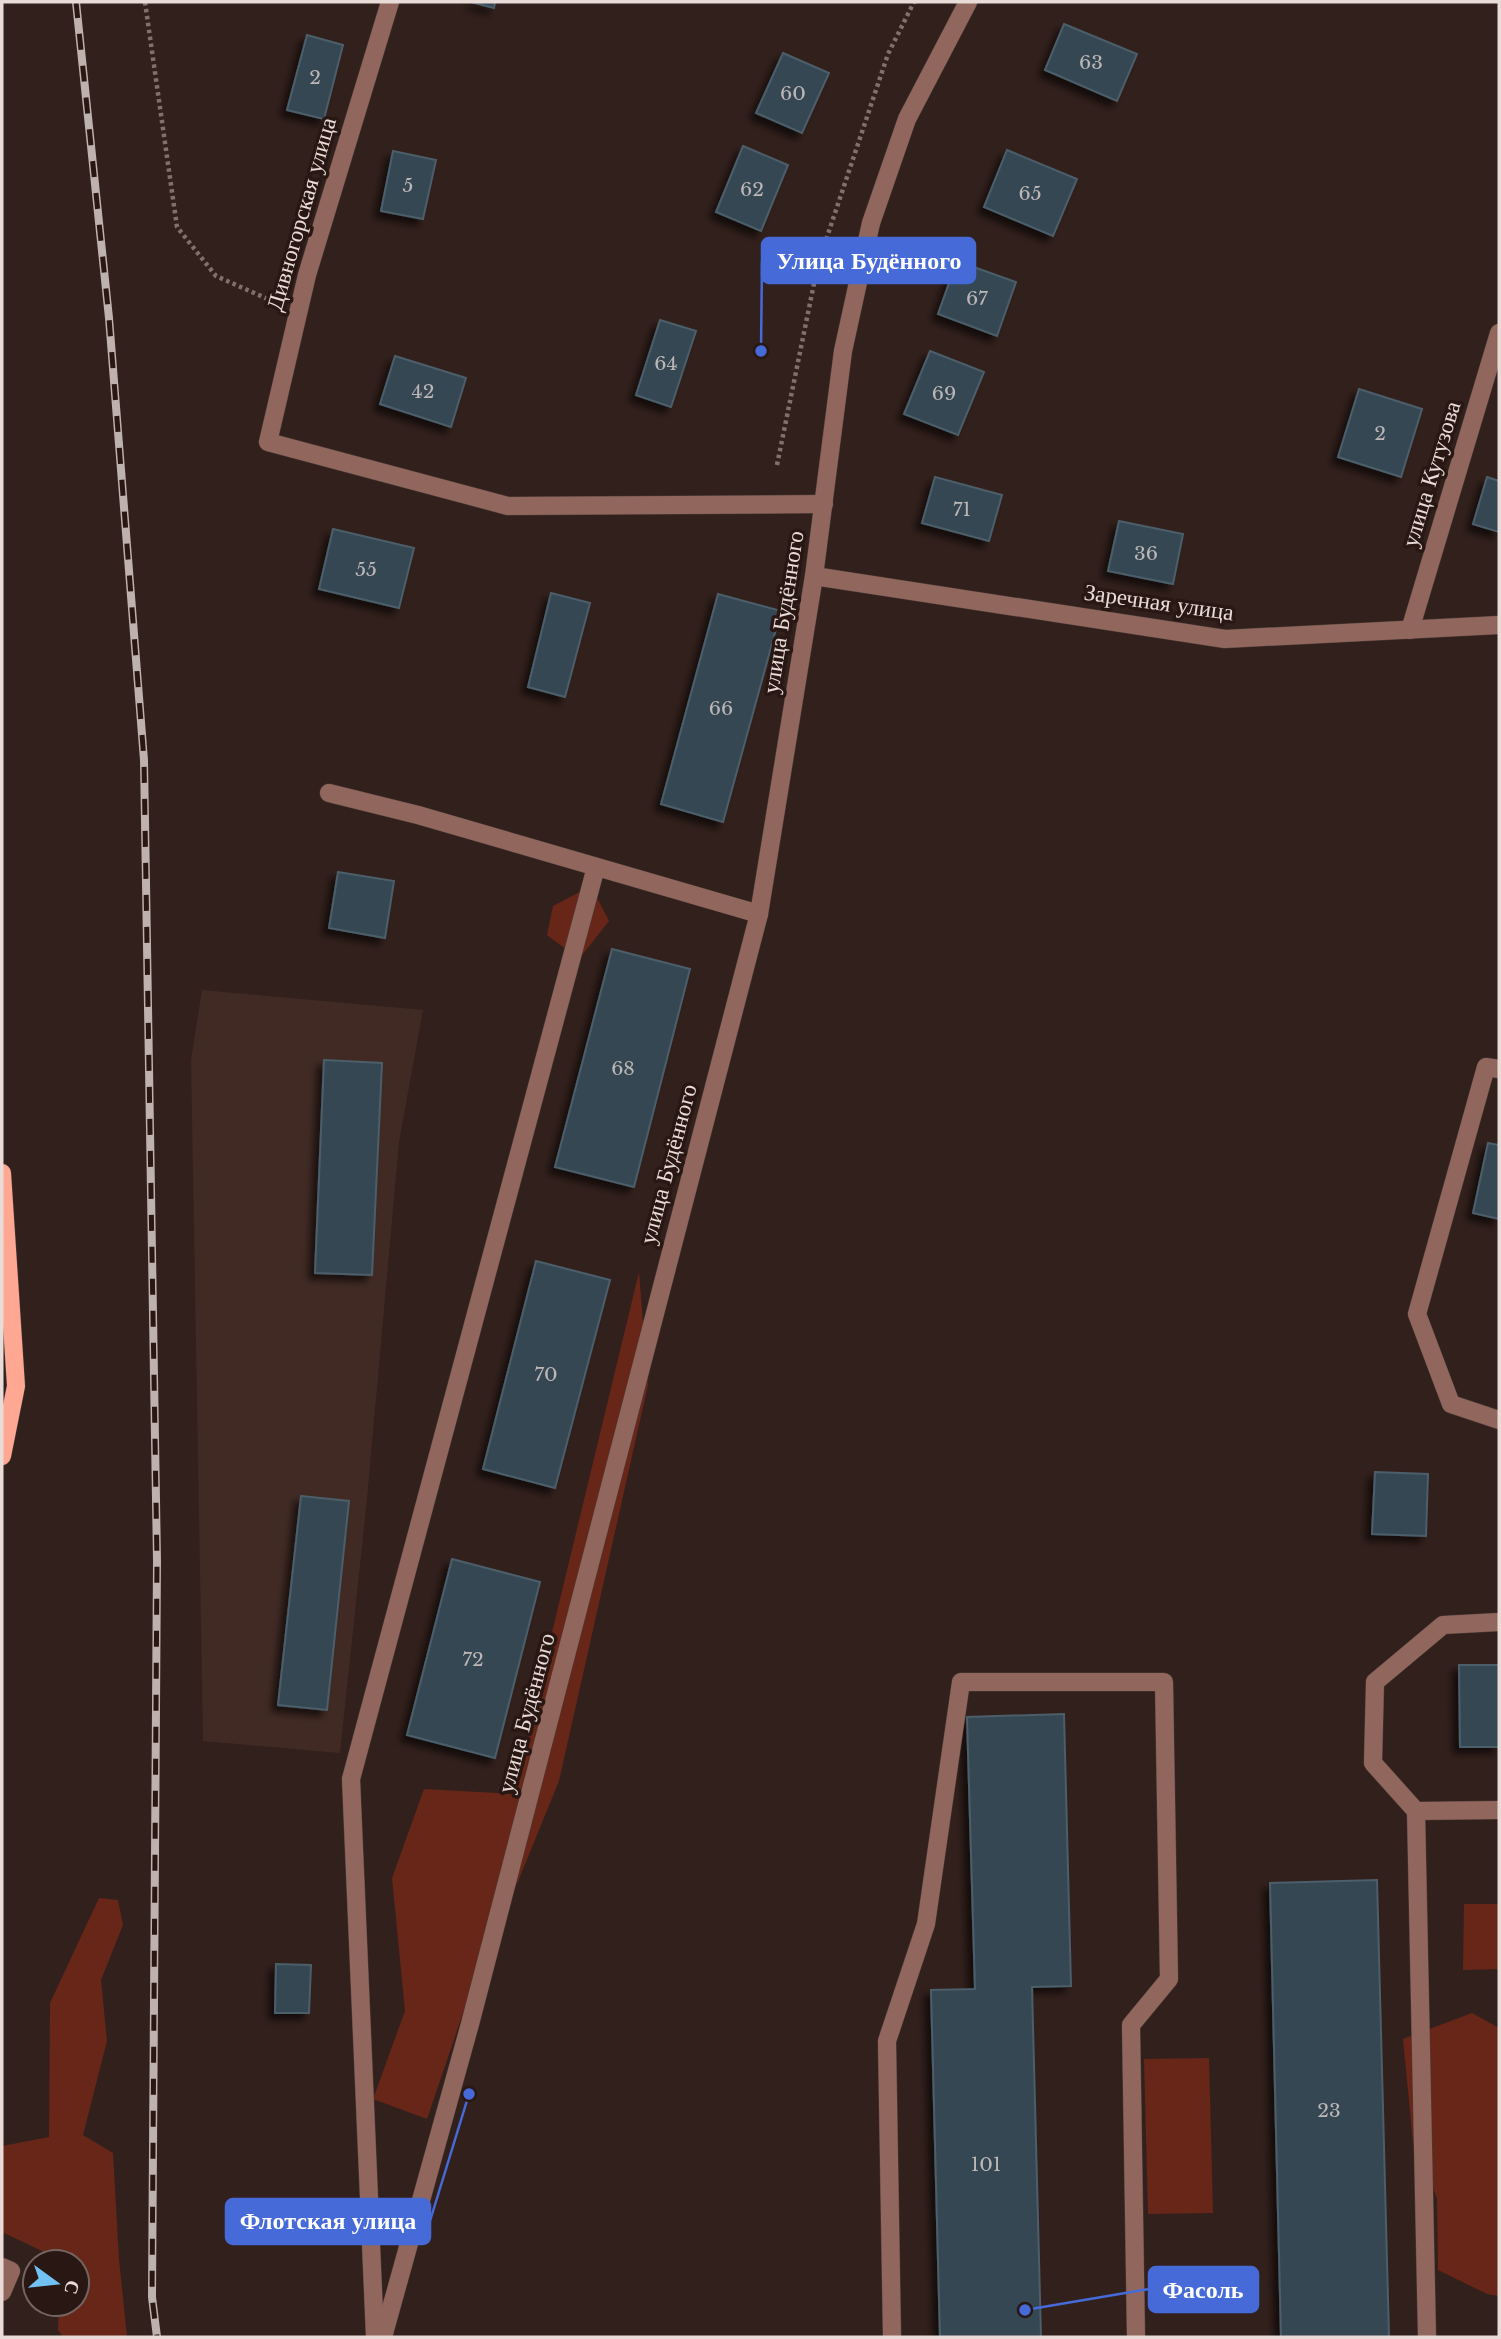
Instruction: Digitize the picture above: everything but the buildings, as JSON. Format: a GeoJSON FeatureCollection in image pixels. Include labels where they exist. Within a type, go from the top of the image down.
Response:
{"type":"FeatureCollection","features":[{"type":"Feature","properties":{"kind":"main road"},"geometry":{"type":"LineString","coordinates":[[2,1173],[16,1386],[2,1456]]}},
{"type":"Feature","properties":{"kind":"street","name":"Дивногорская улица"},"geometry":{"type":"LineString","coordinates":[[390,2],[307,275],[268,442],[508,506],[824,504]]}},
{"type":"Feature","properties":{"kind":"street","name":"улица Будённого"},"geometry":{"type":"LineString","coordinates":[[383,2337],[470,2024],[759,914],[814,576],[843,351],[871,223],[907,119],[968,2]]}},
{"type":"Feature","properties":{"kind":"street","name":"улица Кутузова"},"geometry":{"type":"LineString","coordinates":[[1410,630],[1499,333]]}},
{"type":"Feature","properties":{"kind":"street","name":"Заречная улица"},"geometry":{"type":"LineString","coordinates":[[814,576],[1225,639],[1499,625]]}},
{"type":"Feature","properties":{"kind":"street"},"geometry":{"type":"LineString","coordinates":[[329,793],[418,815],[759,914]]}},
{"type":"Feature","properties":{"kind":"street"},"geometry":{"type":"LineString","coordinates":[[375,2337],[351,1779],[596,867]]}},
{"type":"Feature","properties":{"kind":"street"},"geometry":{"type":"LineString","coordinates":[[1499,1069],[1486,1067],[1417,1314],[1451,1404],[1499,1420]]}},
{"type":"Feature","properties":{"kind":"street"},"geometry":{"type":"LineString","coordinates":[[1427,2337],[1416,1811],[1373,1763],[1374,1682],[1443,1625],[1499,1622]]}},
{"type":"Feature","properties":{"kind":"street"},"geometry":{"type":"LineString","coordinates":[[892,2337],[887,2041],[926,1924],[961,1682],[1164,1682],[1169,1979],[1131,2025],[1136,2337]]}},
{"type":"Feature","properties":{"kind":"street"},"geometry":{"type":"LineString","coordinates":[[1416,1811],[1499,1810]]}},
{"type":"Feature","properties":{"kind":"street"},"geometry":{"type":"LineString","coordinates":[[2,2267],[10,2271],[2,2292]]}},
{"type":"Feature","properties":{"kind":"path"},"geometry":{"type":"LineString","coordinates":[[145,2],[177,228],[216,276],[298,313]]}},
{"type":"Feature","properties":{"kind":"shaded area"},"geometry":{"type":"Polygon","coordinates":[[[591,886],[609,921],[579,959],[547,935],[553,906],[591,886]]]}},
{"type":"Feature","properties":{"kind":"shaded area"},"geometry":{"type":"Polygon","coordinates":[[[202,990],[423,1010],[399,1142],[367,1499],[340,1753],[203,1741],[191,1060],[202,990]]]}},
{"type":"Feature","properties":{"kind":"shaded area"},"geometry":{"type":"Polygon","coordinates":[[[639,1272],[648,1385],[559,1781],[519,1879],[479,1966],[427,2119],[373,2099],[405,2011],[392,1878],[424,1789],[513,1794],[639,1272]]]}},
{"type":"Feature","properties":{"kind":"shaded area"},"geometry":{"type":"Polygon","coordinates":[[[99,1898],[118,1900],[123,1925],[101,1980],[107,2041],[83,2135],[113,2153],[127,2337],[63,2337],[58,2330],[58,2318],[91,2318],[91,2248],[36,2248],[2,2232],[2,2146],[49,2137],[50,2003],[99,1898]]]}},
{"type":"Feature","properties":{"kind":"shaded area"},"geometry":{"type":"Polygon","coordinates":[[[1464,1904],[1499,1904],[1499,1969],[1463,1970],[1464,1904]]]}},
{"type":"Feature","properties":{"kind":"shaded area"},"geometry":{"type":"Polygon","coordinates":[[[1472,2013],[1499,2028],[1499,2296],[1487,2294],[1438,2270],[1437,2198],[1413,2143],[1403,2039],[1472,2013]]]}},
{"type":"Feature","properties":{"kind":"shaded area"},"geometry":{"type":"Polygon","coordinates":[[[1209,2058],[1213,2213],[1148,2214],[1144,2059],[1209,2058]]]}},
{"type":"Feature","properties":{"kind":"railway"},"geometry":{"type":"LineString","coordinates":[[76,2],[109,318],[144,760],[157,1561],[152,2297],[157,2337]]}},
{"type":"Feature","properties":{"kind":"place","name":"Улица Будённого"},"geometry":{"type":"Point","coordinates":[761,351]}},
{"type":"Feature","properties":{"kind":"place","name":"Флотская улица"},"geometry":{"type":"Point","coordinates":[469,2094]}},
{"type":"Feature","properties":{"kind":"place","name":"Фасоль"},"geometry":{"type":"Point","coordinates":[1025,2310]}}]}
